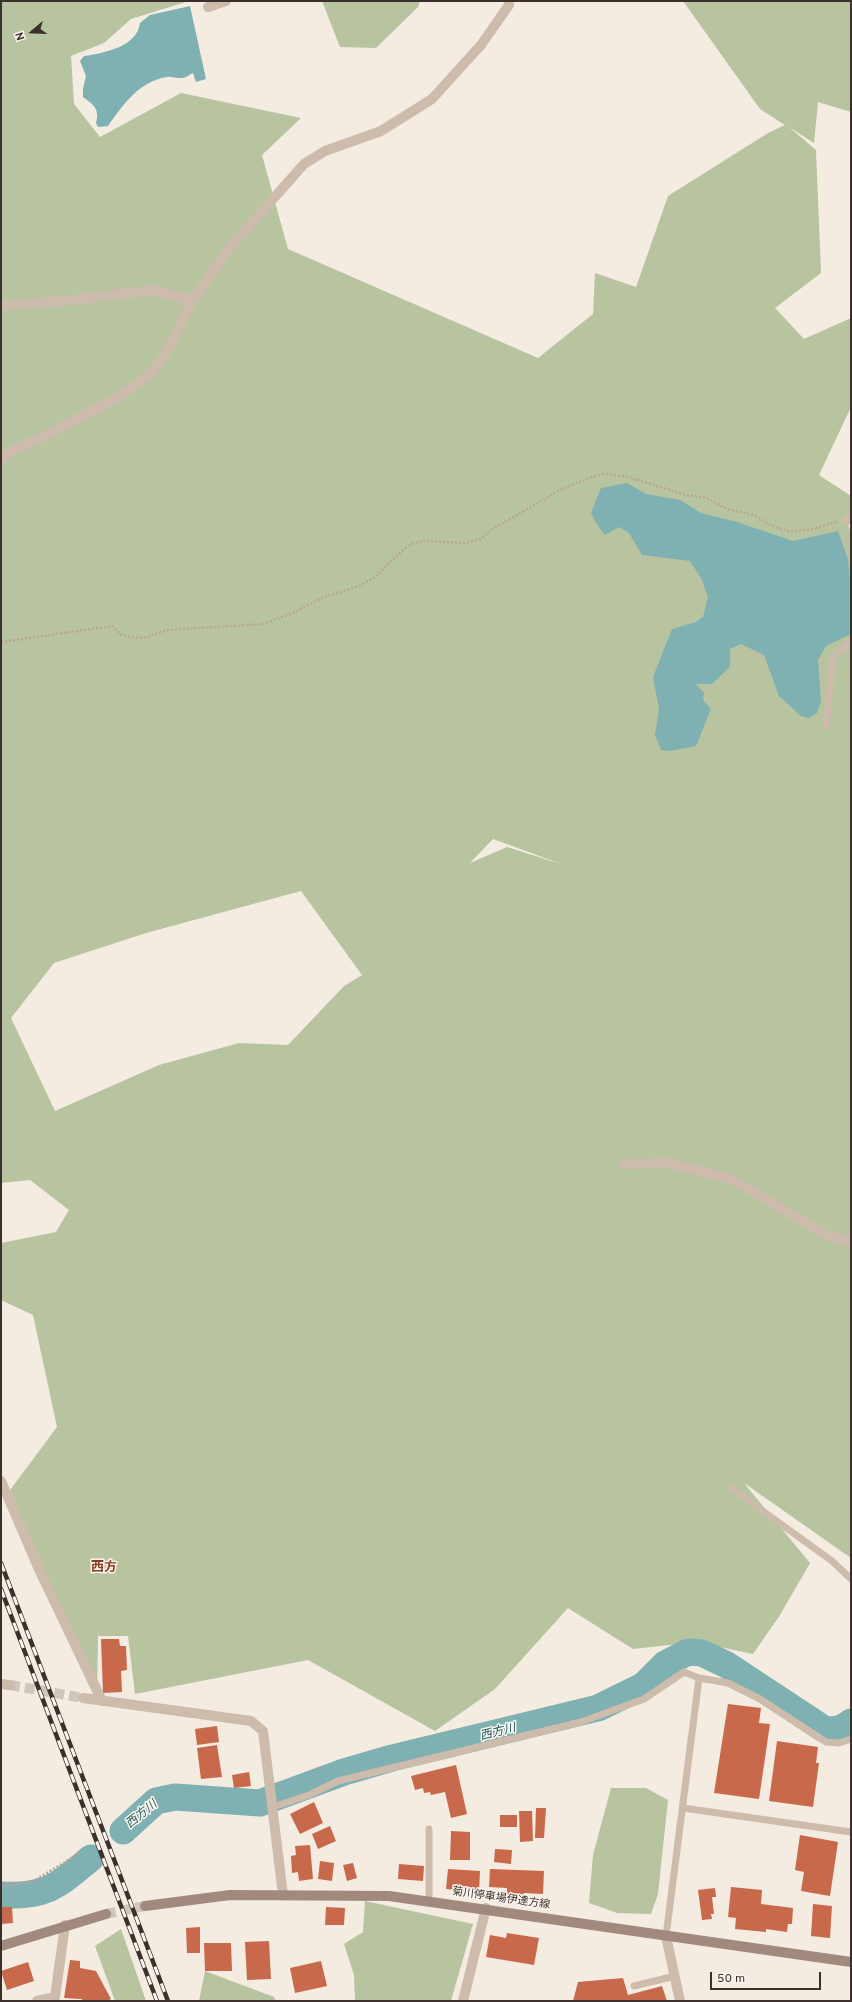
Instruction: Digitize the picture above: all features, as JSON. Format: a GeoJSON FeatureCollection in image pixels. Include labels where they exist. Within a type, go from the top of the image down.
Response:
{"type":"FeatureCollection","features":[{"type":"Feature","properties":{"kind":"main road","name":"菊川停車場伊達方線"},"geometry":{"type":"LineString","coordinates":[[145,1906],[230,1895],[389,1896],[486,1908],[666,1936],[851,1962]]}},
{"type":"Feature","properties":{"kind":"main road"},"geometry":{"type":"LineString","coordinates":[[1,1946],[65,1925],[106,1914]]}},
{"type":"Feature","properties":{"kind":"street"},"geometry":{"type":"LineString","coordinates":[[208,7],[226,1]]}},
{"type":"Feature","properties":{"kind":"street"},"geometry":{"type":"LineString","coordinates":[[1,460],[12,450],[43,437],[122,395],[152,372],[166,354],[192,301],[227,251],[304,164],[325,151],[381,131],[432,99],[481,45],[509,5],[509,1]]}},
{"type":"Feature","properties":{"kind":"street"},"geometry":{"type":"LineString","coordinates":[[1,306],[72,300],[155,290],[192,301]]}},
{"type":"Feature","properties":{"kind":"street"},"geometry":{"type":"LineString","coordinates":[[623,1164],[669,1163],[733,1180],[830,1237],[851,1241]]}},
{"type":"Feature","properties":{"kind":"street"},"geometry":{"type":"LineString","coordinates":[[1,1481],[38,1567],[102,1701]]}},
{"type":"Feature","properties":{"kind":"street"},"geometry":{"type":"LineString","coordinates":[[83,1698],[251,1721],[263,1731],[283,1895]]}},
{"type":"Feature","properties":{"kind":"street"},"geometry":{"type":"LineString","coordinates":[[463,2001],[486,1908]]}},
{"type":"Feature","properties":{"kind":"street"},"geometry":{"type":"LineString","coordinates":[[37,2001],[55,1997],[65,1925]]}},
{"type":"Feature","properties":{"kind":"street"},"geometry":{"type":"LineString","coordinates":[[666,1936],[680,2001]]}},
{"type":"Feature","properties":{"kind":"lane"},"geometry":{"type":"LineString","coordinates":[[826,727],[833,657],[851,641]]}},
{"type":"Feature","properties":{"kind":"lane"},"geometry":{"type":"LineString","coordinates":[[731,1488],[832,1561],[851,1579]]}},
{"type":"Feature","properties":{"kind":"lane"},"geometry":{"type":"LineString","coordinates":[[272,1807],[309,1795],[338,1781],[581,1722],[644,1699],[684,1672],[699,1678],[728,1683],[747,1693],[826,1742],[839,1743],[851,1739]]}},
{"type":"Feature","properties":{"kind":"lane"},"geometry":{"type":"LineString","coordinates":[[666,1936],[699,1678]]}},
{"type":"Feature","properties":{"kind":"lane"},"geometry":{"type":"LineString","coordinates":[[683,1808],[851,1832]]}},
{"type":"Feature","properties":{"kind":"lane"},"geometry":{"type":"LineString","coordinates":[[429,1829],[429,1901]]}},
{"type":"Feature","properties":{"kind":"lane"},"geometry":{"type":"LineString","coordinates":[[634,1986],[675,1976]]}},
{"type":"Feature","properties":{"kind":"path"},"geometry":{"type":"LineString","coordinates":[[1,642],[112,626],[123,636],[143,638],[167,630],[263,624],[293,613],[322,598],[359,586],[375,577],[404,549],[412,544],[423,541],[466,542],[480,539],[491,530],[558,492],[603,474],[628,476],[686,495],[707,498],[727,509],[754,515],[774,527],[790,532],[809,530],[827,523],[850,519]]}},
{"type":"Feature","properties":{"kind":"path"},"geometry":{"type":"LineString","coordinates":[[1,1886],[32,1882],[80,1853]]}},
{"type":"Feature","properties":{"kind":"green space"},"geometry":{"type":"Polygon","coordinates":[[[1,1],[189,1],[131,19],[104,43],[71,56],[74,104],[100,137],[181,93],[301,118],[262,155],[288,249],[538,358],[593,314],[595,273],[636,287],[668,196],[768,133],[785,125],[760,109],[683,1],[851,1],[851,112],[818,102],[814,143],[789,127],[816,150],[821,273],[775,308],[804,339],[851,318],[851,407],[819,475],[851,496],[851,518],[847,520],[851,534],[851,1558],[744,1483],[810,1563],[780,1615],[753,1654],[696,1642],[633,1649],[568,1608],[495,1689],[435,1731],[308,1660],[135,1694],[128,1636],[98,1636],[97,1691],[10,1490],[57,1427],[33,1315],[1,1300],[1,1243],[56,1232],[69,1210],[30,1180],[1,1183],[1,1]],[[493,839],[470,863],[507,847],[564,865],[493,839]],[[301,891],[146,933],[54,963],[11,1018],[55,1111],[159,1065],[239,1043],[288,1045],[344,986],[362,975],[301,891]]]}},
{"type":"Feature","properties":{"kind":"green space"},"geometry":{"type":"Polygon","coordinates":[[[322,1],[420,1],[418,7],[376,48],[340,47],[322,1]]]}},
{"type":"Feature","properties":{"kind":"green space"},"geometry":{"type":"Polygon","coordinates":[[[611,1788],[646,1788],[668,1800],[658,1894],[651,1914],[617,1913],[589,1903],[593,1855],[611,1788]]]}},
{"type":"Feature","properties":{"kind":"green space"},"geometry":{"type":"Polygon","coordinates":[[[365,1901],[473,1924],[451,2001],[355,2001],[354,1975],[344,1944],[363,1932],[365,1901]]]}},
{"type":"Feature","properties":{"kind":"green space"},"geometry":{"type":"Polygon","coordinates":[[[121,1929],[146,2001],[115,2001],[95,1946],[121,1929]]]}},
{"type":"Feature","properties":{"kind":"green space"},"geometry":{"type":"Polygon","coordinates":[[[205,1971],[274,1997],[276,2001],[199,2001],[205,1971]]]}},
{"type":"Feature","properties":{"kind":"water"},"geometry":{"type":"Polygon","coordinates":[[[190,6],[206,79],[196,82],[193,73],[183,78],[168,77],[157,79],[148,83],[126,102],[108,126],[98,127],[96,123],[97,111],[90,102],[83,97],[86,76],[80,61],[84,56],[110,51],[126,43],[133,38],[138,31],[140,23],[150,15],[190,6]]]}},
{"type":"Feature","properties":{"kind":"water"},"geometry":{"type":"Polygon","coordinates":[[[627,483],[646,494],[680,500],[701,513],[737,522],[793,541],[838,531],[848,559],[851,593],[851,634],[826,646],[818,660],[821,701],[817,713],[808,718],[801,716],[779,696],[764,655],[741,644],[730,649],[730,667],[712,684],[696,684],[704,693],[703,700],[711,709],[696,746],[669,751],[661,750],[655,735],[659,709],[653,677],[672,629],[696,622],[703,617],[708,597],[702,580],[690,561],[642,555],[629,533],[619,527],[605,535],[598,526],[591,513],[601,488],[627,483]]]}},
{"type":"Feature","properties":{"kind":"building"},"geometry":{"type":"Polygon","coordinates":[[[101,1639],[119,1639],[120,1646],[126,1646],[127,1670],[121,1671],[122,1692],[103,1693],[101,1639]]]}},
{"type":"Feature","properties":{"kind":"building"},"geometry":{"type":"Polygon","coordinates":[[[728,1704],[761,1708],[759,1723],[770,1724],[759,1799],[714,1793],[728,1704]]]}},
{"type":"Feature","properties":{"kind":"building"},"geometry":{"type":"Polygon","coordinates":[[[217,1726],[219,1742],[197,1745],[195,1729],[217,1726]]]}},
{"type":"Feature","properties":{"kind":"building"},"geometry":{"type":"Polygon","coordinates":[[[777,1741],[818,1747],[816,1763],[819,1763],[813,1807],[769,1801],[777,1741]]]}},
{"type":"Feature","properties":{"kind":"building"},"geometry":{"type":"Polygon","coordinates":[[[217,1745],[222,1777],[201,1779],[197,1748],[217,1745]]]}},
{"type":"Feature","properties":{"kind":"building"},"geometry":{"type":"Polygon","coordinates":[[[456,1765],[467,1814],[451,1818],[445,1792],[431,1795],[430,1792],[424,1793],[423,1788],[415,1790],[411,1776],[456,1765]]]}},
{"type":"Feature","properties":{"kind":"building"},"geometry":{"type":"Polygon","coordinates":[[[249,1772],[251,1786],[234,1788],[232,1775],[249,1772]]]}},
{"type":"Feature","properties":{"kind":"building"},"geometry":{"type":"Polygon","coordinates":[[[314,1802],[323,1823],[300,1834],[290,1814],[314,1802]]]}},
{"type":"Feature","properties":{"kind":"building"},"geometry":{"type":"Polygon","coordinates":[[[536,1808],[546,1808],[544,1838],[535,1838],[536,1808]]]}},
{"type":"Feature","properties":{"kind":"building"},"geometry":{"type":"Polygon","coordinates":[[[519,1811],[532,1811],[533,1841],[520,1842],[519,1811]]]}},
{"type":"Feature","properties":{"kind":"building"},"geometry":{"type":"Polygon","coordinates":[[[500,1815],[517,1815],[517,1827],[500,1827],[500,1815]]]}},
{"type":"Feature","properties":{"kind":"building"},"geometry":{"type":"Polygon","coordinates":[[[330,1826],[336,1841],[318,1849],[312,1834],[330,1826]]]}},
{"type":"Feature","properties":{"kind":"building"},"geometry":{"type":"Polygon","coordinates":[[[451,1831],[470,1832],[470,1860],[450,1860],[451,1831]]]}},
{"type":"Feature","properties":{"kind":"building"},"geometry":{"type":"Polygon","coordinates":[[[800,1835],[838,1842],[830,1896],[801,1891],[804,1872],[795,1870],[800,1835]]]}},
{"type":"Feature","properties":{"kind":"building"},"geometry":{"type":"Polygon","coordinates":[[[310,1845],[313,1879],[299,1881],[298,1872],[292,1873],[291,1856],[296,1855],[295,1846],[310,1845]]]}},
{"type":"Feature","properties":{"kind":"building"},"geometry":{"type":"Polygon","coordinates":[[[495,1849],[512,1850],[511,1864],[494,1862],[495,1849]]]}},
{"type":"Feature","properties":{"kind":"building"},"geometry":{"type":"Polygon","coordinates":[[[320,1861],[334,1863],[332,1881],[318,1879],[320,1861]]]}},
{"type":"Feature","properties":{"kind":"building"},"geometry":{"type":"Polygon","coordinates":[[[353,1863],[357,1878],[347,1881],[343,1865],[353,1863]]]}},
{"type":"Feature","properties":{"kind":"building"},"geometry":{"type":"Polygon","coordinates":[[[399,1864],[424,1866],[423,1881],[398,1879],[399,1864]]]}},
{"type":"Feature","properties":{"kind":"building"},"geometry":{"type":"Polygon","coordinates":[[[448,1869],[480,1871],[479,1892],[446,1889],[448,1869]]]}},
{"type":"Feature","properties":{"kind":"building"},"geometry":{"type":"Polygon","coordinates":[[[490,1869],[544,1871],[543,1894],[524,1893],[522,1897],[507,1896],[507,1888],[489,1887],[490,1869]]]}},
{"type":"Feature","properties":{"kind":"building"},"geometry":{"type":"Polygon","coordinates":[[[731,1887],[762,1890],[761,1904],[793,1908],[792,1924],[788,1924],[787,1932],[766,1929],[766,1932],[735,1929],[736,1918],[728,1917],[731,1887]]]}},
{"type":"Feature","properties":{"kind":"building"},"geometry":{"type":"Polygon","coordinates":[[[715,1888],[716,1897],[712,1897],[714,1914],[711,1914],[712,1919],[702,1920],[698,1890],[715,1888]]]}},
{"type":"Feature","properties":{"kind":"building"},"geometry":{"type":"Polygon","coordinates":[[[813,1904],[832,1906],[830,1938],[811,1936],[813,1904]]]}},
{"type":"Feature","properties":{"kind":"building"},"geometry":{"type":"Polygon","coordinates":[[[1,1907],[12,1907],[13,1923],[1,1924],[1,1907]]]}},
{"type":"Feature","properties":{"kind":"building"},"geometry":{"type":"Polygon","coordinates":[[[326,1907],[345,1908],[344,1925],[325,1925],[326,1907]]]}},
{"type":"Feature","properties":{"kind":"building"},"geometry":{"type":"Polygon","coordinates":[[[200,1927],[200,1953],[187,1953],[186,1928],[200,1927]]]}},
{"type":"Feature","properties":{"kind":"building"},"geometry":{"type":"Polygon","coordinates":[[[507,1933],[539,1938],[534,1965],[486,1957],[490,1935],[506,1938],[507,1933]]]}},
{"type":"Feature","properties":{"kind":"building"},"geometry":{"type":"Polygon","coordinates":[[[269,1941],[271,1979],[247,1980],[245,1942],[269,1941]]]}},
{"type":"Feature","properties":{"kind":"building"},"geometry":{"type":"Polygon","coordinates":[[[204,1943],[231,1943],[232,1971],[205,1971],[204,1943]]]}},
{"type":"Feature","properties":{"kind":"building"},"geometry":{"type":"Polygon","coordinates":[[[70,1960],[80,1961],[80,1968],[96,1971],[111,1999],[107,2001],[85,2001],[81,1999],[64,1998],[70,1960]]]}},
{"type":"Feature","properties":{"kind":"building"},"geometry":{"type":"Polygon","coordinates":[[[321,1961],[327,1986],[295,1993],[290,1968],[321,1961]]]}},
{"type":"Feature","properties":{"kind":"building"},"geometry":{"type":"Polygon","coordinates":[[[28,1962],[34,1981],[7,1990],[1,1971],[28,1962]]]}},
{"type":"Feature","properties":{"kind":"building"},"geometry":{"type":"Polygon","coordinates":[[[623,1978],[628,1995],[662,1986],[667,2001],[573,2001],[578,1982],[623,1978]]]}},
{"type":"Feature","properties":{"kind":"waterway","name":"西方川"},"geometry":{"type":"LineString","coordinates":[[123,1831],[156,1801],[175,1797],[260,1803],[344,1772],[392,1758],[598,1708],[643,1686],[665,1664],[688,1652],[702,1653],[727,1665],[824,1729],[839,1729],[851,1722]]}},
{"type":"Feature","properties":{"kind":"waterway","name":"西方川"},"geometry":{"type":"LineString","coordinates":[[1,1895],[41,1892],[60,1883],[91,1858]]}},
{"type":"Feature","properties":{"kind":"tunnel"},"geometry":{"type":"LineString","coordinates":[[10,1685],[83,1698]]}},
{"type":"Feature","properties":{"kind":"tunnel"},"geometry":{"type":"LineString","coordinates":[[106,1914],[145,1906]]}},
{"type":"Feature","properties":{"kind":"railway"},"geometry":{"type":"LineString","coordinates":[[1,1563],[168,2001]]}},
{"type":"Feature","properties":{"kind":"railway"},"geometry":{"type":"LineString","coordinates":[[1,1589],[157,2001]]}},
{"type":"Feature","properties":{"kind":"district","name":"西方"},"geometry":{"type":"Point","coordinates":[104,1568]}}]}
